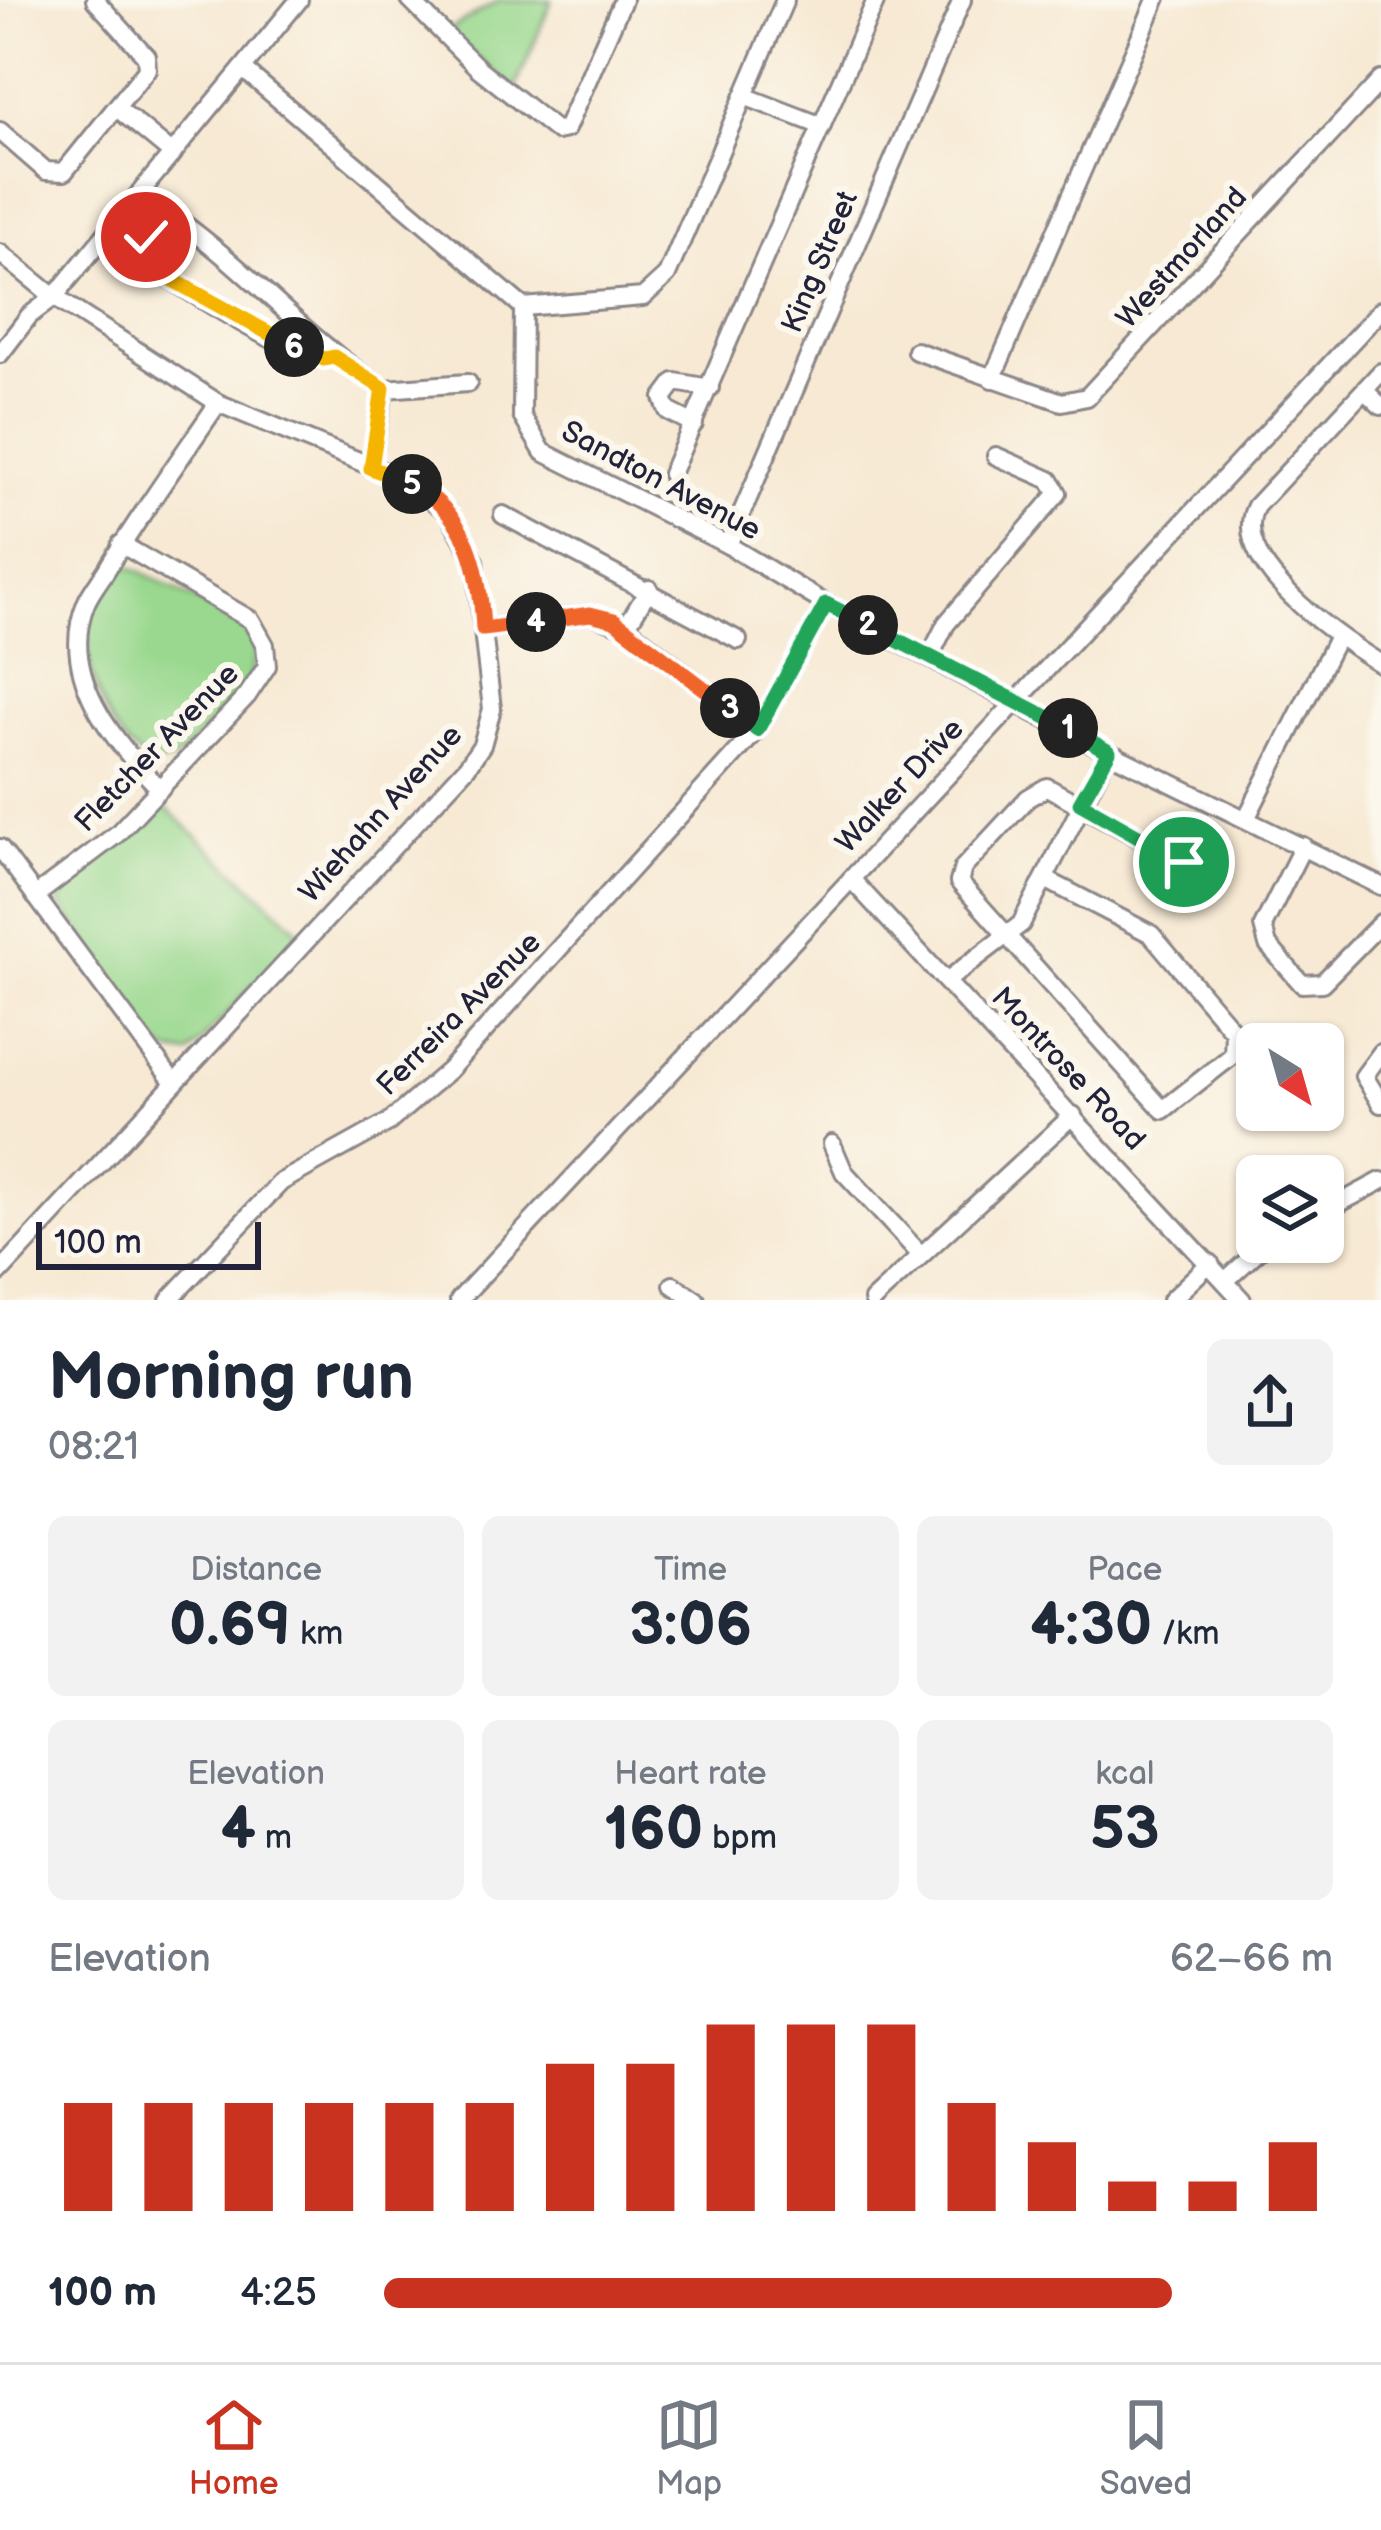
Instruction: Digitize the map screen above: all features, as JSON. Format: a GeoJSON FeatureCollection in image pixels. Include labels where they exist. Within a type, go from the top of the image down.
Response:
{"type":"FeatureCollection","features":[{"type":"Feature","properties":{"kind":"street"},"geometry":{"type":"LineString","coordinates":[[0,131],[46,171],[60,173],[117,108],[148,61],[95,0]]}},
{"type":"Feature","properties":{"kind":"street"},"geometry":{"type":"LineString","coordinates":[[0,354],[29,316],[54,297],[299,0]]}},
{"type":"Feature","properties":{"kind":"street"},"geometry":{"type":"LineString","coordinates":[[411,0],[478,68],[557,131],[566,129],[578,111],[623,0]]}},
{"type":"Feature","properties":{"kind":"street"},"geometry":{"type":"LineString","coordinates":[[243,69],[523,307],[622,300],[656,287],[675,261],[785,0]]}},
{"type":"Feature","properties":{"kind":"street"},"geometry":{"type":"LineString","coordinates":[[671,474],[876,0]]}},
{"type":"Feature","properties":{"kind":"street","name":"King Street"},"geometry":{"type":"LineString","coordinates":[[728,545],[962,0]]}},
{"type":"Feature","properties":{"kind":"street"},"geometry":{"type":"LineString","coordinates":[[992,380],[1156,0]]}},
{"type":"Feature","properties":{"kind":"street","name":"Westmorland"},"geometry":{"type":"LineString","coordinates":[[916,350],[1063,402],[1097,390],[1381,80]]}},
{"type":"Feature","properties":{"kind":"street"},"geometry":{"type":"LineString","coordinates":[[745,96],[821,126]]}},
{"type":"Feature","properties":{"kind":"street"},"geometry":{"type":"LineString","coordinates":[[117,108],[173,154]]}},
{"type":"Feature","properties":{"kind":"street"},"geometry":{"type":"LineString","coordinates":[[334,357],[324,359],[296,349],[151,268],[141,251],[146,237],[163,220],[177,219],[285,308],[334,357],[383,388],[468,383]]}},
{"type":"Feature","properties":{"kind":"street","name":"Wiehahn Avenue"},"geometry":{"type":"LineString","coordinates":[[0,253],[54,297],[218,403],[427,492],[462,529],[476,561],[492,709],[482,745],[3,1264]]}},
{"type":"Feature","properties":{"kind":"street","name":"Sandton Avenue"},"geometry":{"type":"LineString","coordinates":[[523,307],[522,416],[535,443],[557,460],[728,545],[826,604],[1109,752],[1381,886]]}},
{"type":"Feature","properties":{"kind":"street","name":"Walker Drive"},"geometry":{"type":"LineString","coordinates":[[459,1300],[1381,310]]}},
{"type":"Feature","properties":{"kind":"street"},"geometry":{"type":"LineString","coordinates":[[1381,372],[1256,506],[1250,525],[1258,561],[1338,636],[1381,664]]}},
{"type":"Feature","properties":{"kind":"street"},"geometry":{"type":"LineString","coordinates":[[694,424],[668,411],[662,398],[674,382],[710,388]]}},
{"type":"Feature","properties":{"kind":"street"},"geometry":{"type":"LineString","coordinates":[[371,468],[383,388]]}},
{"type":"Feature","properties":{"kind":"street"},"geometry":{"type":"LineString","coordinates":[[1365,391],[1381,406]]}},
{"type":"Feature","properties":{"kind":"street"},"geometry":{"type":"LineString","coordinates":[[160,789],[100,716],[78,646],[87,599],[218,403]]}},
{"type":"Feature","properties":{"kind":"street"},"geometry":{"type":"LineString","coordinates":[[930,656],[946,624],[1058,493],[1049,480],[996,456]]}},
{"type":"Feature","properties":{"kind":"street"},"geometry":{"type":"LineString","coordinates":[[503,514],[738,640]]}},
{"type":"Feature","properties":{"kind":"street","name":"Fletcher Avenue"},"geometry":{"type":"LineString","coordinates":[[35,896],[117,834],[263,677],[267,654],[251,620],[122,544]]}},
{"type":"Feature","properties":{"kind":"street"},"geometry":{"type":"LineString","coordinates":[[626,627],[649,589]]}},
{"type":"Feature","properties":{"kind":"street","name":"Ferreira Avenue"},"geometry":{"type":"LineString","coordinates":[[169,1300],[281,1182],[419,1100],[757,730],[826,604]]}},
{"type":"Feature","properties":{"kind":"street"},"geometry":{"type":"LineString","coordinates":[[483,629],[590,614],[626,627],[757,730]]}},
{"type":"Feature","properties":{"kind":"street"},"geometry":{"type":"LineString","coordinates":[[1247,817],[1338,636]]}},
{"type":"Feature","properties":{"kind":"street"},"geometry":{"type":"LineString","coordinates":[[949,980],[1021,924],[1109,752]]}},
{"type":"Feature","properties":{"kind":"street"},"geometry":{"type":"LineString","coordinates":[[1045,879],[1151,934],[1229,1022],[1236,1038],[1233,1055],[1173,1106],[1159,1108],[961,888],[963,868],[1036,790],[1047,787],[1184,862]]}},
{"type":"Feature","properties":{"kind":"street"},"geometry":{"type":"LineString","coordinates":[[1304,846],[1263,926],[1268,945],[1302,984],[1322,983],[1381,923]]}},
{"type":"Feature","properties":{"kind":"street"},"geometry":{"type":"LineString","coordinates":[[0,848],[172,1080]]}},
{"type":"Feature","properties":{"kind":"street","name":"Montrose Road"},"geometry":{"type":"LineString","coordinates":[[851,879],[1242,1300]]}},
{"type":"Feature","properties":{"kind":"street"},"geometry":{"type":"LineString","coordinates":[[1381,1053],[1364,1076],[1381,1104]]}},
{"type":"Feature","properties":{"kind":"street"},"geometry":{"type":"LineString","coordinates":[[873,1300],[1073,1115]]}},
{"type":"Feature","properties":{"kind":"street"},"geometry":{"type":"LineString","coordinates":[[832,1144],[844,1172],[921,1255]]}},
{"type":"Feature","properties":{"kind":"street"},"geometry":{"type":"LineString","coordinates":[[1344,1201],[1381,1181]]}},
{"type":"Feature","properties":{"kind":"street"},"geometry":{"type":"LineString","coordinates":[[1171,1300],[1210,1263]]}},
{"type":"Feature","properties":{"kind":"street"},"geometry":{"type":"LineString","coordinates":[[1226,1281],[1245,1263]]}},
{"type":"Feature","properties":{"kind":"street"},"geometry":{"type":"LineString","coordinates":[[674,1285],[696,1300]]}},
{"type":"Feature","properties":{"kind":"green space"},"geometry":{"type":"Polygon","coordinates":[[[500,0],[552,0],[515,89],[446,32],[500,0]]]}},
{"type":"Feature","properties":{"kind":"green space"},"geometry":{"type":"Polygon","coordinates":[[[128,565],[246,626],[258,645],[249,682],[179,757],[155,762],[132,749],[111,722],[96,688],[88,650],[89,613],[102,583],[128,565]]]}},
{"type":"Feature","properties":{"kind":"green space"},"geometry":{"type":"Polygon","coordinates":[[[163,805],[301,932],[189,1055],[166,1051],[157,1043],[59,902],[89,867],[163,805]]]}},
{"type":"Feature","properties":{"kind":"route"},"geometry":{"type":"LineString","coordinates":[[146,237],[141,251],[151,268],[296,349],[324,359],[334,357],[383,388],[371,468],[427,492],[462,529],[476,561],[483,629],[602,615],[662,653],[757,730],[826,604],[1109,752],[1080,803],[1184,862]]}}]}
